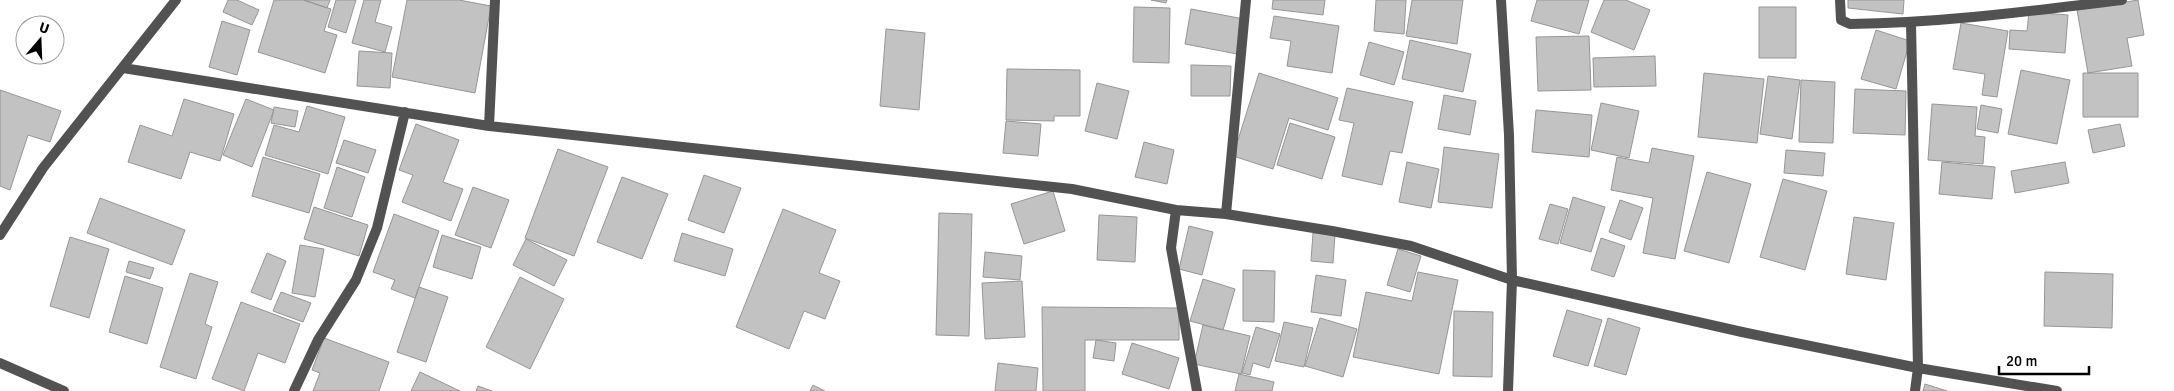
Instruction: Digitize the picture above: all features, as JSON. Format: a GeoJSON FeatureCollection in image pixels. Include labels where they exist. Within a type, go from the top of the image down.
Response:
{"type":"FeatureCollection","features":[{"type":"Feature","properties":{"kind":"street"},"geometry":{"type":"LineString","coordinates":[[0,235],[43,168],[176,0]]}},
{"type":"Feature","properties":{"kind":"street"},"geometry":{"type":"LineString","coordinates":[[489,126],[495,0]]}},
{"type":"Feature","properties":{"kind":"street"},"geometry":{"type":"LineString","coordinates":[[1226,214],[1246,0]]}},
{"type":"Feature","properties":{"kind":"street"},"geometry":{"type":"LineString","coordinates":[[1501,0],[1509,135],[1512,280],[1508,391]]}},
{"type":"Feature","properties":{"kind":"street"},"geometry":{"type":"LineString","coordinates":[[1840,0],[1840,15],[1845,22],[1910,23],[1983,17],[2122,0]]}},
{"type":"Feature","properties":{"kind":"street"},"geometry":{"type":"LineString","coordinates":[[1910,23],[1918,368],[1915,391]]}},
{"type":"Feature","properties":{"kind":"street"},"geometry":{"type":"LineString","coordinates":[[124,68],[489,126],[1072,189],[1176,210],[1226,214],[1411,246],[1512,280],[1742,332],[1918,368],[2058,391]]}},
{"type":"Feature","properties":{"kind":"street"},"geometry":{"type":"LineString","coordinates":[[294,391],[318,340],[356,280],[377,228],[405,112]]}},
{"type":"Feature","properties":{"kind":"street"},"geometry":{"type":"LineString","coordinates":[[1176,210],[1171,248],[1197,391]]}},
{"type":"Feature","properties":{"kind":"street"},"geometry":{"type":"LineString","coordinates":[[0,363],[64,391]]}},
{"type":"Feature","properties":{"kind":"building"},"geometry":{"type":"Polygon","coordinates":[[[228,0],[237,0],[259,10],[252,25],[223,12],[228,0]]]}},
{"type":"Feature","properties":{"kind":"building"},"geometry":{"type":"Polygon","coordinates":[[[274,0],[303,0],[331,9],[324,31],[337,35],[325,73],[258,52],[274,0]]]}},
{"type":"Feature","properties":{"kind":"building"},"geometry":{"type":"Polygon","coordinates":[[[304,0],[330,0],[327,8],[304,0]]]}},
{"type":"Feature","properties":{"kind":"building"},"geometry":{"type":"Polygon","coordinates":[[[336,0],[356,0],[346,33],[328,27],[336,0]]]}},
{"type":"Feature","properties":{"kind":"building"},"geometry":{"type":"Polygon","coordinates":[[[364,0],[381,0],[375,22],[392,27],[385,52],[352,43],[364,0]]]}},
{"type":"Feature","properties":{"kind":"building"},"geometry":{"type":"Polygon","coordinates":[[[407,0],[459,0],[491,6],[475,93],[392,77],[407,0]]]}},
{"type":"Feature","properties":{"kind":"building"},"geometry":{"type":"Polygon","coordinates":[[[1151,0],[1167,0],[1166,3],[1151,0]]]}},
{"type":"Feature","properties":{"kind":"building"},"geometry":{"type":"Polygon","coordinates":[[[1273,0],[1325,0],[1323,15],[1272,9],[1273,0]]]}},
{"type":"Feature","properties":{"kind":"building"},"geometry":{"type":"Polygon","coordinates":[[[1376,0],[1406,0],[1404,34],[1374,31],[1376,0]]]}},
{"type":"Feature","properties":{"kind":"building"},"geometry":{"type":"Polygon","coordinates":[[[1412,0],[1463,0],[1457,44],[1406,36],[1412,0]]]}},
{"type":"Feature","properties":{"kind":"building"},"geometry":{"type":"Polygon","coordinates":[[[1537,0],[1589,0],[1579,34],[1531,21],[1537,0]]]}},
{"type":"Feature","properties":{"kind":"building"},"geometry":{"type":"Polygon","coordinates":[[[1604,0],[1626,0],[1650,10],[1634,50],[1591,32],[1604,0]]]}},
{"type":"Feature","properties":{"kind":"building"},"geometry":{"type":"Polygon","coordinates":[[[1848,0],[1904,0],[1903,14],[1848,8],[1848,0]]]}},
{"type":"Feature","properties":{"kind":"building"},"geometry":{"type":"Polygon","coordinates":[[[2138,0],[2144,35],[2127,38],[2132,66],[2088,73],[2077,10],[2138,0]]]}},
{"type":"Feature","properties":{"kind":"building"},"geometry":{"type":"Polygon","coordinates":[[[1134,7],[1170,8],[1169,63],[1133,62],[1134,7]]]}},
{"type":"Feature","properties":{"kind":"building"},"geometry":{"type":"Polygon","coordinates":[[[1759,7],[1796,7],[1796,58],[1759,58],[1759,7]]]}},
{"type":"Feature","properties":{"kind":"building"},"geometry":{"type":"Polygon","coordinates":[[[1191,9],[1244,19],[1237,54],[1185,44],[1191,9]]]}},
{"type":"Feature","properties":{"kind":"building"},"geometry":{"type":"Polygon","coordinates":[[[2029,12],[2068,15],[2065,53],[2009,49],[2010,30],[2027,31],[2029,12]]]}},
{"type":"Feature","properties":{"kind":"building"},"geometry":{"type":"Polygon","coordinates":[[[1274,16],[1339,26],[1332,73],[1287,66],[1291,41],[1270,38],[1274,16]]]}},
{"type":"Feature","properties":{"kind":"building"},"geometry":{"type":"Polygon","coordinates":[[[222,21],[250,30],[237,75],[209,67],[222,21]]]}},
{"type":"Feature","properties":{"kind":"building"},"geometry":{"type":"Polygon","coordinates":[[[1961,23],[2008,31],[1997,97],[1982,95],[1985,74],[1953,69],[1961,23]]]}},
{"type":"Feature","properties":{"kind":"building"},"geometry":{"type":"Polygon","coordinates":[[[886,29],[925,33],[919,110],[880,106],[886,29]]]}},
{"type":"Feature","properties":{"kind":"building"},"geometry":{"type":"Polygon","coordinates":[[[1876,30],[1910,41],[1896,89],[1861,79],[1876,30]]]}},
{"type":"Feature","properties":{"kind":"building"},"geometry":{"type":"Polygon","coordinates":[[[1589,36],[1591,90],[1538,91],[1536,37],[1589,36]]]}},
{"type":"Feature","properties":{"kind":"building"},"geometry":{"type":"Polygon","coordinates":[[[1410,40],[1471,54],[1463,92],[1402,79],[1410,40]]]}},
{"type":"Feature","properties":{"kind":"building"},"geometry":{"type":"Polygon","coordinates":[[[1369,42],[1404,52],[1394,85],[1360,75],[1369,42]]]}},
{"type":"Feature","properties":{"kind":"building"},"geometry":{"type":"Polygon","coordinates":[[[359,51],[392,53],[390,88],[357,86],[359,51]]]}},
{"type":"Feature","properties":{"kind":"building"},"geometry":{"type":"Polygon","coordinates":[[[1655,56],[1656,86],[1594,87],[1593,58],[1655,56]]]}},
{"type":"Feature","properties":{"kind":"building"},"geometry":{"type":"Polygon","coordinates":[[[1191,65],[1231,66],[1230,96],[1191,96],[1191,65]]]}},
{"type":"Feature","properties":{"kind":"building"},"geometry":{"type":"Polygon","coordinates":[[[1007,69],[1080,70],[1080,116],[1054,116],[1054,121],[1006,120],[1007,69]]]}},
{"type":"Feature","properties":{"kind":"building"},"geometry":{"type":"Polygon","coordinates":[[[2021,70],[2070,80],[2057,144],[2008,134],[2021,70]]]}},
{"type":"Feature","properties":{"kind":"building"},"geometry":{"type":"Polygon","coordinates":[[[1259,73],[1338,98],[1328,130],[1289,118],[1273,169],[1233,156],[1259,73]]]}},
{"type":"Feature","properties":{"kind":"building"},"geometry":{"type":"Polygon","coordinates":[[[1704,73],[1764,79],[1757,143],[1698,137],[1704,73]]]}},
{"type":"Feature","properties":{"kind":"building"},"geometry":{"type":"Polygon","coordinates":[[[2083,73],[2138,73],[2138,117],[2083,117],[2083,73]]]}},
{"type":"Feature","properties":{"kind":"building"},"geometry":{"type":"Polygon","coordinates":[[[1768,76],[1800,80],[1792,139],[1760,134],[1768,76]]]}},
{"type":"Feature","properties":{"kind":"building"},"geometry":{"type":"Polygon","coordinates":[[[1801,80],[1835,82],[1833,143],[1799,142],[1801,80]]]}},
{"type":"Feature","properties":{"kind":"building"},"geometry":{"type":"Polygon","coordinates":[[[1097,83],[1129,91],[1117,139],[1085,131],[1097,83]]]}},
{"type":"Feature","properties":{"kind":"building"},"geometry":{"type":"Polygon","coordinates":[[[1347,88],[1413,102],[1402,153],[1390,151],[1382,185],[1342,176],[1354,123],[1339,120],[1347,88]]]}},
{"type":"Feature","properties":{"kind":"building"},"geometry":{"type":"Polygon","coordinates":[[[1855,89],[1906,91],[1905,135],[1853,133],[1855,89]]]}},
{"type":"Feature","properties":{"kind":"building"},"geometry":{"type":"Polygon","coordinates":[[[0,90],[61,111],[50,142],[28,135],[10,190],[0,186],[0,90]]]}},
{"type":"Feature","properties":{"kind":"building"},"geometry":{"type":"Polygon","coordinates":[[[1444,95],[1476,101],[1470,135],[1438,129],[1444,95]]]}},
{"type":"Feature","properties":{"kind":"building"},"geometry":{"type":"Polygon","coordinates":[[[184,99],[234,114],[220,161],[190,152],[181,179],[128,162],[140,125],[172,136],[184,99]]]}},
{"type":"Feature","properties":{"kind":"building"},"geometry":{"type":"Polygon","coordinates":[[[246,99],[274,110],[252,167],[223,155],[246,99]]]}},
{"type":"Feature","properties":{"kind":"building"},"geometry":{"type":"Polygon","coordinates":[[[1601,103],[1639,111],[1629,158],[1591,150],[1601,103]]]}},
{"type":"Feature","properties":{"kind":"building"},"geometry":{"type":"Polygon","coordinates":[[[1932,104],[1977,107],[1975,136],[1985,137],[1983,164],[1928,160],[1932,104]]]}},
{"type":"Feature","properties":{"kind":"building"},"geometry":{"type":"Polygon","coordinates":[[[1981,105],[2002,109],[1998,133],[1977,129],[1981,105]]]}},
{"type":"Feature","properties":{"kind":"building"},"geometry":{"type":"Polygon","coordinates":[[[307,106],[345,117],[328,174],[265,155],[274,125],[299,132],[307,106]]]}},
{"type":"Feature","properties":{"kind":"building"},"geometry":{"type":"Polygon","coordinates":[[[274,107],[298,111],[295,127],[271,123],[274,107]]]}},
{"type":"Feature","properties":{"kind":"building"},"geometry":{"type":"Polygon","coordinates":[[[1536,110],[1592,115],[1589,157],[1532,152],[1536,110]]]}},
{"type":"Feature","properties":{"kind":"building"},"geometry":{"type":"Polygon","coordinates":[[[1006,121],[1041,124],[1038,156],[1003,153],[1006,121]]]}},
{"type":"Feature","properties":{"kind":"building"},"geometry":{"type":"Polygon","coordinates":[[[1290,123],[1335,137],[1322,179],[1277,165],[1290,123]]]}},
{"type":"Feature","properties":{"kind":"building"},"geometry":{"type":"Polygon","coordinates":[[[416,124],[459,140],[443,182],[463,189],[451,221],[402,202],[413,175],[399,170],[416,124]]]}},
{"type":"Feature","properties":{"kind":"building"},"geometry":{"type":"Polygon","coordinates":[[[2120,124],[2125,146],[2093,153],[2088,130],[2120,124]]]}},
{"type":"Feature","properties":{"kind":"building"},"geometry":{"type":"Polygon","coordinates":[[[344,140],[376,150],[368,173],[336,163],[344,140]]]}},
{"type":"Feature","properties":{"kind":"building"},"geometry":{"type":"Polygon","coordinates":[[[1144,142],[1174,150],[1167,184],[1135,177],[1144,142]]]}},
{"type":"Feature","properties":{"kind":"building"},"geometry":{"type":"Polygon","coordinates":[[[1444,147],[1499,154],[1492,208],[1438,202],[1444,147]]]}},
{"type":"Feature","properties":{"kind":"building"},"geometry":{"type":"Polygon","coordinates":[[[1652,148],[1694,156],[1675,259],[1643,253],[1653,198],[1611,190],[1617,157],[1649,163],[1652,148]]]}},
{"type":"Feature","properties":{"kind":"building"},"geometry":{"type":"Polygon","coordinates":[[[558,149],[608,167],[574,256],[525,238],[558,149]]]}},
{"type":"Feature","properties":{"kind":"building"},"geometry":{"type":"Polygon","coordinates":[[[1786,150],[1825,153],[1823,176],[1784,173],[1786,150]]]}},
{"type":"Feature","properties":{"kind":"building"},"geometry":{"type":"Polygon","coordinates":[[[263,157],[320,174],[309,213],[252,196],[263,157]]]}},
{"type":"Feature","properties":{"kind":"building"},"geometry":{"type":"Polygon","coordinates":[[[1407,162],[1439,169],[1431,208],[1399,202],[1407,162]]]}},
{"type":"Feature","properties":{"kind":"building"},"geometry":{"type":"Polygon","coordinates":[[[1942,162],[1995,167],[1992,199],[1939,194],[1942,162]]]}},
{"type":"Feature","properties":{"kind":"building"},"geometry":{"type":"Polygon","coordinates":[[[2065,162],[2069,183],[2015,193],[2011,171],[2065,162]]]}},
{"type":"Feature","properties":{"kind":"building"},"geometry":{"type":"Polygon","coordinates":[[[337,167],[365,177],[352,217],[324,208],[337,167]]]}},
{"type":"Feature","properties":{"kind":"building"},"geometry":{"type":"Polygon","coordinates":[[[1707,172],[1751,184],[1729,263],[1684,251],[1707,172]]]}},
{"type":"Feature","properties":{"kind":"building"},"geometry":{"type":"Polygon","coordinates":[[[704,175],[741,188],[724,233],[688,220],[704,175]]]}},
{"type":"Feature","properties":{"kind":"building"},"geometry":{"type":"Polygon","coordinates":[[[622,177],[668,194],[642,259],[597,242],[622,177]]]}},
{"type":"Feature","properties":{"kind":"building"},"geometry":{"type":"Polygon","coordinates":[[[1783,179],[1827,191],[1805,270],[1760,257],[1783,179]]]}},
{"type":"Feature","properties":{"kind":"building"},"geometry":{"type":"Polygon","coordinates":[[[473,187],[509,200],[491,248],[455,235],[473,187]]]}},
{"type":"Feature","properties":{"kind":"building"},"geometry":{"type":"Polygon","coordinates":[[[1053,191],[1065,231],[1024,244],[1011,204],[1053,191]]]}},
{"type":"Feature","properties":{"kind":"building"},"geometry":{"type":"Polygon","coordinates":[[[1573,197],[1605,207],[1591,252],[1560,243],[1573,197]]]}},
{"type":"Feature","properties":{"kind":"building"},"geometry":{"type":"Polygon","coordinates":[[[100,198],[185,230],[172,265],[87,233],[100,198]]]}},
{"type":"Feature","properties":{"kind":"building"},"geometry":{"type":"Polygon","coordinates":[[[1620,200],[1643,208],[1631,240],[1609,232],[1620,200]]]}},
{"type":"Feature","properties":{"kind":"building"},"geometry":{"type":"Polygon","coordinates":[[[1550,204],[1568,209],[1558,244],[1539,239],[1550,204]]]}},
{"type":"Feature","properties":{"kind":"building"},"geometry":{"type":"Polygon","coordinates":[[[314,207],[368,225],[359,256],[304,239],[314,207]]]}},
{"type":"Feature","properties":{"kind":"building"},"geometry":{"type":"Polygon","coordinates":[[[783,209],[836,230],[819,273],[840,281],[825,319],[804,311],[789,349],[736,327],[783,209]]]}},
{"type":"Feature","properties":{"kind":"building"},"geometry":{"type":"Polygon","coordinates":[[[939,213],[972,214],[969,336],[936,335],[939,213]]]}},
{"type":"Feature","properties":{"kind":"building"},"geometry":{"type":"Polygon","coordinates":[[[394,214],[439,231],[415,298],[391,289],[395,280],[373,272],[394,214]]]}},
{"type":"Feature","properties":{"kind":"building"},"geometry":{"type":"Polygon","coordinates":[[[1099,215],[1137,217],[1135,262],[1097,260],[1099,215]]]}},
{"type":"Feature","properties":{"kind":"building"},"geometry":{"type":"Polygon","coordinates":[[[1854,217],[1894,223],[1886,280],[1846,274],[1854,217]]]}},
{"type":"Feature","properties":{"kind":"building"},"geometry":{"type":"Polygon","coordinates":[[[1189,226],[1213,232],[1202,275],[1179,269],[1189,226]]]}},
{"type":"Feature","properties":{"kind":"building"},"geometry":{"type":"Polygon","coordinates":[[[682,233],[733,249],[725,276],[674,261],[682,233]]]}},
{"type":"Feature","properties":{"kind":"building"},"geometry":{"type":"Polygon","coordinates":[[[1313,233],[1335,235],[1333,263],[1311,261],[1313,233]]]}},
{"type":"Feature","properties":{"kind":"building"},"geometry":{"type":"Polygon","coordinates":[[[442,235],[481,247],[472,279],[433,267],[442,235]]]}},
{"type":"Feature","properties":{"kind":"building"},"geometry":{"type":"Polygon","coordinates":[[[70,237],[109,249],[89,318],[50,306],[70,237]]]}},
{"type":"Feature","properties":{"kind":"building"},"geometry":{"type":"Polygon","coordinates":[[[1601,238],[1625,246],[1614,277],[1591,270],[1601,238]]]}},
{"type":"Feature","properties":{"kind":"building"},"geometry":{"type":"Polygon","coordinates":[[[526,239],[567,260],[554,286],[513,265],[526,239]]]}},
{"type":"Feature","properties":{"kind":"building"},"geometry":{"type":"Polygon","coordinates":[[[300,245],[324,249],[315,297],[292,293],[300,245]]]}},
{"type":"Feature","properties":{"kind":"building"},"geometry":{"type":"Polygon","coordinates":[[[1398,249],[1421,256],[1410,292],[1387,285],[1398,249]]]}},
{"type":"Feature","properties":{"kind":"building"},"geometry":{"type":"Polygon","coordinates":[[[985,252],[1022,256],[1020,280],[983,277],[985,252]]]}},
{"type":"Feature","properties":{"kind":"building"},"geometry":{"type":"Polygon","coordinates":[[[267,253],[286,261],[271,300],[251,292],[267,253]]]}},
{"type":"Feature","properties":{"kind":"building"},"geometry":{"type":"Polygon","coordinates":[[[129,261],[154,268],[150,279],[126,272],[129,261]]]}},
{"type":"Feature","properties":{"kind":"building"},"geometry":{"type":"Polygon","coordinates":[[[1243,270],[1275,271],[1274,322],[1243,321],[1243,270]]]}},
{"type":"Feature","properties":{"kind":"building"},"geometry":{"type":"Polygon","coordinates":[[[1418,272],[1458,280],[1439,374],[1353,357],[1366,292],[1412,301],[1418,272]]]}},
{"type":"Feature","properties":{"kind":"building"},"geometry":{"type":"Polygon","coordinates":[[[2045,272],[2113,274],[2112,328],[2044,326],[2045,272]]]}},
{"type":"Feature","properties":{"kind":"building"},"geometry":{"type":"Polygon","coordinates":[[[190,273],[218,282],[205,324],[212,327],[196,379],[160,367],[190,273]]]}},
{"type":"Feature","properties":{"kind":"building"},"geometry":{"type":"Polygon","coordinates":[[[1316,275],[1346,280],[1341,316],[1311,312],[1316,275]]]}},
{"type":"Feature","properties":{"kind":"building"},"geometry":{"type":"Polygon","coordinates":[[[125,276],[163,288],[147,344],[109,332],[125,276]]]}},
{"type":"Feature","properties":{"kind":"building"},"geometry":{"type":"Polygon","coordinates":[[[520,277],[564,299],[530,369],[486,347],[520,277]]]}},
{"type":"Feature","properties":{"kind":"building"},"geometry":{"type":"Polygon","coordinates":[[[1203,279],[1235,289],[1223,330],[1190,321],[1203,279]]]}},
{"type":"Feature","properties":{"kind":"building"},"geometry":{"type":"Polygon","coordinates":[[[1022,281],[1025,337],[985,339],[982,283],[1022,281]]]}},
{"type":"Feature","properties":{"kind":"building"},"geometry":{"type":"Polygon","coordinates":[[[419,287],[448,297],[426,362],[397,352],[419,287]]]}},
{"type":"Feature","properties":{"kind":"building"},"geometry":{"type":"Polygon","coordinates":[[[281,292],[311,303],[303,322],[273,311],[281,292]]]}},
{"type":"Feature","properties":{"kind":"building"},"geometry":{"type":"Polygon","coordinates":[[[241,302],[300,324],[285,363],[258,353],[244,391],[212,379],[241,302]]]}},
{"type":"Feature","properties":{"kind":"building"},"geometry":{"type":"Polygon","coordinates":[[[1042,307],[1179,308],[1179,340],[1085,340],[1085,391],[1043,391],[1042,307]]]}},
{"type":"Feature","properties":{"kind":"building"},"geometry":{"type":"Polygon","coordinates":[[[1567,310],[1602,320],[1588,366],[1553,356],[1567,310]]]}},
{"type":"Feature","properties":{"kind":"building"},"geometry":{"type":"Polygon","coordinates":[[[1454,311],[1493,312],[1492,377],[1453,376],[1454,311]]]}},
{"type":"Feature","properties":{"kind":"building"},"geometry":{"type":"Polygon","coordinates":[[[1320,318],[1357,329],[1343,377],[1305,366],[1320,318]]]}},
{"type":"Feature","properties":{"kind":"building"},"geometry":{"type":"Polygon","coordinates":[[[1608,318],[1640,328],[1626,375],[1594,366],[1608,318]]]}},
{"type":"Feature","properties":{"kind":"building"},"geometry":{"type":"Polygon","coordinates":[[[1284,322],[1313,328],[1304,367],[1275,361],[1284,322]]]}},
{"type":"Feature","properties":{"kind":"building"},"geometry":{"type":"Polygon","coordinates":[[[1203,325],[1250,336],[1241,374],[1194,364],[1203,325]]]}},
{"type":"Feature","properties":{"kind":"building"},"geometry":{"type":"Polygon","coordinates":[[[1256,327],[1280,334],[1269,368],[1253,363],[1250,375],[1242,373],[1256,327]]]}},
{"type":"Feature","properties":{"kind":"building"},"geometry":{"type":"Polygon","coordinates":[[[324,338],[389,362],[379,391],[313,391],[320,373],[312,370],[324,338]]]}},
{"type":"Feature","properties":{"kind":"building"},"geometry":{"type":"Polygon","coordinates":[[[1096,340],[1116,343],[1114,361],[1093,358],[1096,340]]]}},
{"type":"Feature","properties":{"kind":"building"},"geometry":{"type":"Polygon","coordinates":[[[1132,343],[1179,358],[1169,389],[1122,374],[1132,343]]]}},
{"type":"Feature","properties":{"kind":"building"},"geometry":{"type":"Polygon","coordinates":[[[998,363],[1038,368],[1036,391],[995,391],[998,363]]]}},
{"type":"Feature","properties":{"kind":"building"},"geometry":{"type":"Polygon","coordinates":[[[420,372],[460,391],[411,391],[420,372]]]}},
{"type":"Feature","properties":{"kind":"building"},"geometry":{"type":"Polygon","coordinates":[[[1239,374],[1274,382],[1272,391],[1235,391],[1239,374]]]}},
{"type":"Feature","properties":{"kind":"building"},"geometry":{"type":"Polygon","coordinates":[[[1925,384],[1947,391],[1923,391],[1925,384]]]}},
{"type":"Feature","properties":{"kind":"building"},"geometry":{"type":"Polygon","coordinates":[[[813,385],[825,391],[810,391],[813,385]]]}},
{"type":"Feature","properties":{"kind":"building"},"geometry":{"type":"Polygon","coordinates":[[[478,386],[492,391],[476,391],[478,386]]]}}]}
